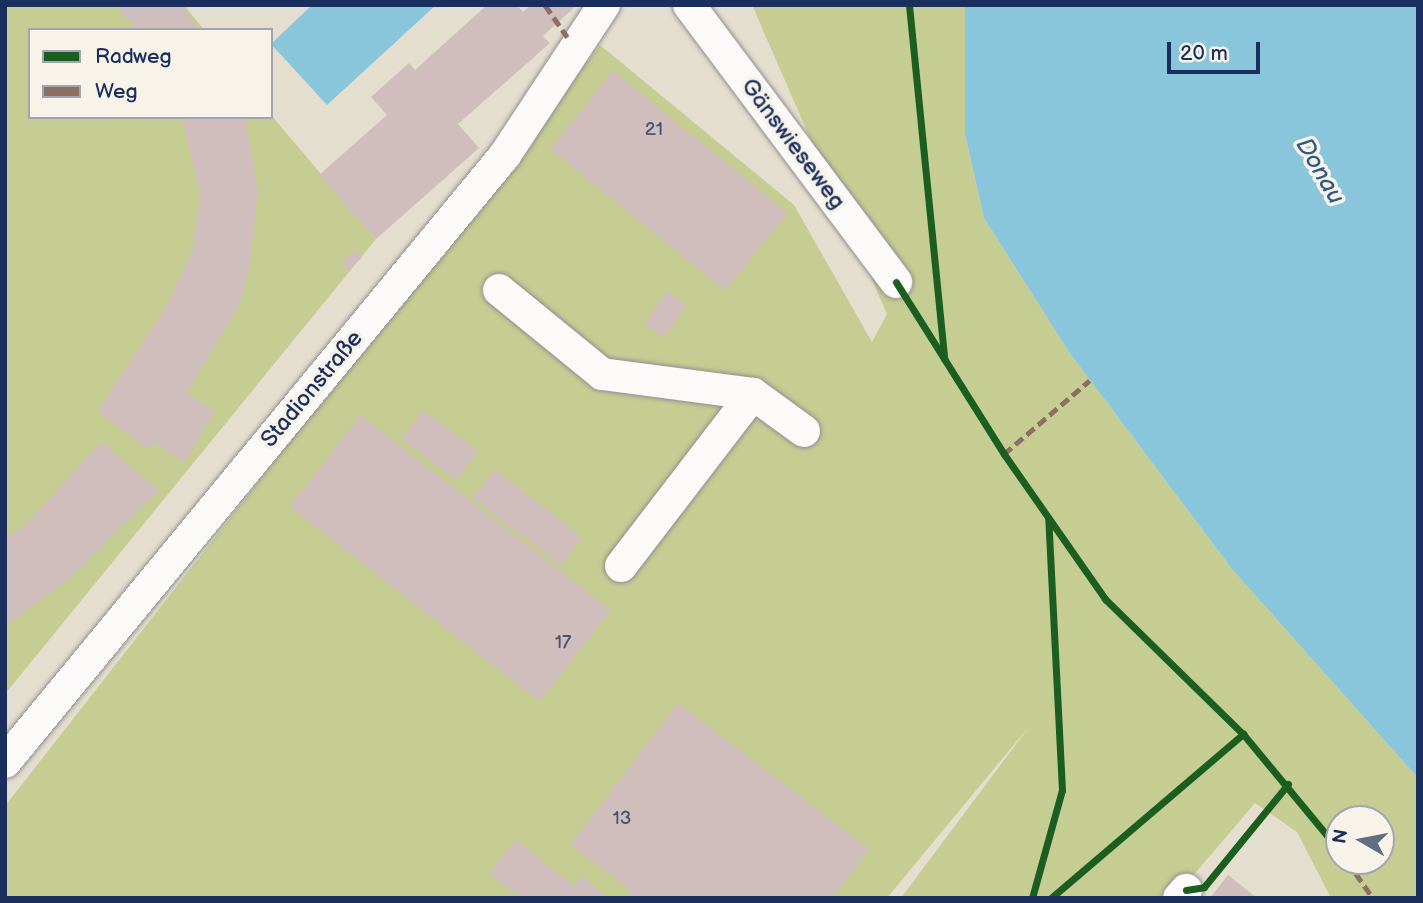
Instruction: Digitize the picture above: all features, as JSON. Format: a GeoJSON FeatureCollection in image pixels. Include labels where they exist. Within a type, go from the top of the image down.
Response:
{"type":"FeatureCollection","features":[{"type":"Feature","properties":{"kind":"street","name":"Stadionstraße"},"geometry":{"type":"LineString","coordinates":[[5,762],[505,155],[604,5]]}},
{"type":"Feature","properties":{"kind":"street","name":"Gänswieseweg"},"geometry":{"type":"LineString","coordinates":[[690,5],[896,282]]}},
{"type":"Feature","properties":{"kind":"street"},"geometry":{"type":"LineString","coordinates":[[499,290],[602,374],[752,394],[804,431]]}},
{"type":"Feature","properties":{"kind":"street"},"geometry":{"type":"LineString","coordinates":[[621,566],[752,394]]}},
{"type":"Feature","properties":{"kind":"green space"},"geometry":{"type":"Polygon","coordinates":[[[5,5],[184,5],[202,28],[28,28],[28,119],[273,117],[376,239],[5,694],[5,5]]]}},
{"type":"Feature","properties":{"kind":"green space"},"geometry":{"type":"Polygon","coordinates":[[[752,5],[965,5],[965,134],[984,218],[1069,352],[1232,569],[1418,778],[1418,898],[1331,898],[1297,832],[1255,803],[1174,898],[901,898],[1031,724],[887,898],[5,898],[5,806],[600,45],[794,205],[872,342],[887,314],[752,5]]]}},
{"type":"Feature","properties":{"kind":"water"},"geometry":{"type":"Polygon","coordinates":[[[312,5],[436,5],[327,105],[273,46],[273,42],[312,5]]]}},
{"type":"Feature","properties":{"kind":"water","name":"Donau"},"geometry":{"type":"Polygon","coordinates":[[[965,5],[1418,5],[1418,778],[1232,569],[1069,352],[984,218],[965,134],[965,5]]]}},
{"type":"Feature","properties":{"kind":"building"},"geometry":{"type":"Polygon","coordinates":[[[115,5],[181,5],[198,28],[136,28],[115,5]]]}},
{"type":"Feature","properties":{"kind":"building"},"geometry":{"type":"Polygon","coordinates":[[[487,5],[517,5],[523,12],[531,5],[577,5],[543,36],[550,43],[458,124],[479,148],[376,239],[319,175],[387,115],[371,97],[409,63],[415,70],[487,5]]]}},
{"type":"Feature","properties":{"kind":"building"},"geometry":{"type":"Polygon","coordinates":[[[613,71],[788,213],[725,290],[550,149],[613,71]]]}},
{"type":"Feature","properties":{"kind":"building"},"geometry":{"type":"Polygon","coordinates":[[[182,119],[245,119],[258,192],[249,268],[240,304],[186,393],[215,411],[185,462],[154,443],[148,449],[97,411],[168,304],[193,248],[200,194],[182,119]]]}},
{"type":"Feature","properties":{"kind":"building"},"geometry":{"type":"Polygon","coordinates":[[[355,250],[362,257],[348,271],[341,264],[355,250]]]}},
{"type":"Feature","properties":{"kind":"building"},"geometry":{"type":"Polygon","coordinates":[[[667,291],[687,305],[664,338],[644,324],[667,291]]]}},
{"type":"Feature","properties":{"kind":"building"},"geometry":{"type":"Polygon","coordinates":[[[423,410],[478,452],[456,480],[401,439],[423,410]]]}},
{"type":"Feature","properties":{"kind":"building"},"geometry":{"type":"Polygon","coordinates":[[[361,415],[611,610],[539,702],[290,506],[361,415]]]}},
{"type":"Feature","properties":{"kind":"building"},"geometry":{"type":"Polygon","coordinates":[[[101,442],[159,490],[72,576],[5,627],[5,539],[24,526],[101,442]]]}},
{"type":"Feature","properties":{"kind":"building"},"geometry":{"type":"Polygon","coordinates":[[[495,469],[582,537],[560,566],[473,497],[495,469]]]}},
{"type":"Feature","properties":{"kind":"building"},"geometry":{"type":"Polygon","coordinates":[[[678,703],[869,849],[833,898],[625,898],[630,890],[570,845],[678,703]]]}},
{"type":"Feature","properties":{"kind":"building"},"geometry":{"type":"Polygon","coordinates":[[[515,840],[574,885],[581,876],[609,898],[521,898],[489,874],[515,840]]]}},
{"type":"Feature","properties":{"kind":"building"},"geometry":{"type":"Polygon","coordinates":[[[1228,875],[1257,898],[1210,898],[1228,875]]]}},
{"type":"Feature","properties":{"kind":"marked path"},"geometry":{"type":"LineString","coordinates":[[545,5],[567,37]]}},
{"type":"Feature","properties":{"kind":"marked path"},"geometry":{"type":"LineString","coordinates":[[1004,454],[1090,380]]}},
{"type":"Feature","properties":{"kind":"marked path"},"geometry":{"type":"LineString","coordinates":[[1357,875],[1373,898]]}},
{"type":"Feature","properties":{"kind":"cycle path"},"geometry":{"type":"LineString","coordinates":[[909,5],[944,358]]}},
{"type":"Feature","properties":{"kind":"cycle path"},"geometry":{"type":"LineString","coordinates":[[896,282],[1004,454],[1105,599],[1243,734],[1325,833]]}},
{"type":"Feature","properties":{"kind":"cycle path"},"geometry":{"type":"LineString","coordinates":[[1032,898],[1062,790],[1048,518]]}},
{"type":"Feature","properties":{"kind":"cycle path"},"geometry":{"type":"LineString","coordinates":[[1051,898],[1243,734]]}},
{"type":"Feature","properties":{"kind":"cycle path"},"geometry":{"type":"LineString","coordinates":[[1186,890],[1204,887],[1288,784]]}}]}
